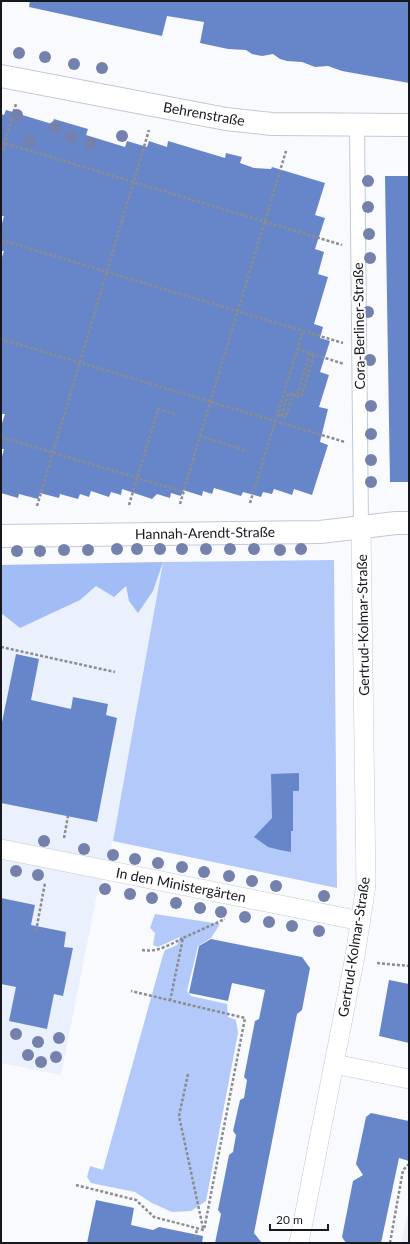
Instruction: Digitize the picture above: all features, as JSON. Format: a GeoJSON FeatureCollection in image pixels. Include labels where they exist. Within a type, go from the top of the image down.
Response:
{"type":"FeatureCollection","features":[{"type":"Feature","properties":{"kind":"main road","name":"Behrenstraße"},"geometry":{"type":"LineString","coordinates":[[1,76],[226,119],[272,124],[409,125]]}},
{"type":"Feature","properties":{"kind":"main road","name":"Hannah-Arendt-Straße"},"geometry":{"type":"LineString","coordinates":[[1,536],[320,532],[396,523],[409,523]]}},
{"type":"Feature","properties":{"kind":"street","name":"Cora-Berliner-Straße"},"geometry":{"type":"LineString","coordinates":[[357,125],[361,528]]}},
{"type":"Feature","properties":{"kind":"street","name":"Gertrud-Kolmar-Straße"},"geometry":{"type":"LineString","coordinates":[[299,1243],[361,921],[367,874],[361,528]]}},
{"type":"Feature","properties":{"kind":"street","name":"In den Ministergärten"},"geometry":{"type":"LineString","coordinates":[[1,849],[361,921]]}},
{"type":"Feature","properties":{"kind":"street"},"geometry":{"type":"LineString","coordinates":[[334,1064],[409,1079]]}},
{"type":"Feature","properties":{"kind":"path"},"geometry":{"type":"LineString","coordinates":[[1,155],[3,142],[16,104]]}},
{"type":"Feature","properties":{"kind":"path"},"geometry":{"type":"LineString","coordinates":[[37,506],[150,130]]}},
{"type":"Feature","properties":{"kind":"path"},"geometry":{"type":"LineString","coordinates":[[3,142],[358,250]]}},
{"type":"Feature","properties":{"kind":"path"},"geometry":{"type":"LineString","coordinates":[[180,504],[286,151]]}},
{"type":"Feature","properties":{"kind":"path"},"geometry":{"type":"LineString","coordinates":[[1,240],[359,348]]}},
{"type":"Feature","properties":{"kind":"path"},"geometry":{"type":"LineString","coordinates":[[250,503],[303,331]]}},
{"type":"Feature","properties":{"kind":"path"},"geometry":{"type":"LineString","coordinates":[[1,339],[360,447]]}},
{"type":"Feature","properties":{"kind":"path"},"geometry":{"type":"LineString","coordinates":[[297,349],[359,368]]}},
{"type":"Feature","properties":{"kind":"path"},"geometry":{"type":"LineString","coordinates":[[297,396],[310,354]]}},
{"type":"Feature","properties":{"kind":"path"},"geometry":{"type":"LineString","coordinates":[[282,414],[288,393],[301,397],[314,355]]}},
{"type":"Feature","properties":{"kind":"path"},"geometry":{"type":"LineString","coordinates":[[278,415],[282,414],[286,417],[293,394]]}},
{"type":"Feature","properties":{"kind":"path"},"geometry":{"type":"LineString","coordinates":[[129,505],[158,409],[175,414]]}},
{"type":"Feature","properties":{"kind":"path"},"geometry":{"type":"LineString","coordinates":[[1,437],[184,492]]}},
{"type":"Feature","properties":{"kind":"path"},"geometry":{"type":"LineString","coordinates":[[201,437],[248,451]]}},
{"type":"Feature","properties":{"kind":"path"},"geometry":{"type":"LineString","coordinates":[[1,647],[115,672]]}},
{"type":"Feature","properties":{"kind":"path"},"geometry":{"type":"LineString","coordinates":[[64,838],[68,816]]}},
{"type":"Feature","properties":{"kind":"path"},"geometry":{"type":"LineString","coordinates":[[36,931],[45,883]]}},
{"type":"Feature","properties":{"kind":"path"},"geometry":{"type":"LineString","coordinates":[[142,950],[149,951],[161,948],[225,919]]}},
{"type":"Feature","properties":{"kind":"path"},"geometry":{"type":"LineString","coordinates":[[170,1001],[184,938]]}},
{"type":"Feature","properties":{"kind":"path"},"geometry":{"type":"LineString","coordinates":[[377,963],[409,966]]}},
{"type":"Feature","properties":{"kind":"path"},"geometry":{"type":"LineString","coordinates":[[131,991],[245,1018],[204,1230]]}},
{"type":"Feature","properties":{"kind":"path"},"geometry":{"type":"LineString","coordinates":[[188,1074],[179,1116],[204,1230]]}},
{"type":"Feature","properties":{"kind":"path"},"geometry":{"type":"LineString","coordinates":[[390,1243],[403,1170],[409,1164]]}},
{"type":"Feature","properties":{"kind":"path"},"geometry":{"type":"LineString","coordinates":[[76,1185],[136,1200],[154,1217],[204,1230]]}},
{"type":"Feature","properties":{"kind":"path"},"geometry":{"type":"LineString","coordinates":[[195,1238],[196,1229]]}},
{"type":"Feature","properties":{"kind":"shaded area"},"geometry":{"type":"Polygon","coordinates":[[[334,560],[337,888],[113,841],[163,562],[334,560]]]}},
{"type":"Feature","properties":{"kind":"shaded area"},"geometry":{"type":"Polygon","coordinates":[[[163,562],[113,841],[96,899],[61,1075],[1,1063],[1,565],[163,562]]]}},
{"type":"Feature","properties":{"kind":"shaded area"},"geometry":{"type":"Polygon","coordinates":[[[163,562],[153,591],[138,613],[129,601],[126,586],[114,597],[96,586],[80,600],[20,628],[1,613],[1,565],[163,562]]]}},
{"type":"Feature","properties":{"kind":"shaded area"},"geometry":{"type":"Polygon","coordinates":[[[155,914],[220,924],[211,938],[198,946],[187,991],[191,996],[227,1004],[228,1017],[236,1020],[238,1033],[206,1201],[191,1211],[172,1212],[152,1203],[135,1192],[91,1183],[87,1177],[90,1166],[103,1170],[163,955],[165,950],[177,945],[180,937],[158,947],[153,945],[155,933],[150,928],[155,914]]]}},
{"type":"Feature","properties":{"kind":"shaded area"},"geometry":{"type":"Polygon","coordinates":[[[409,1209],[409,1243],[403,1243],[402,1239],[409,1209]]]}},
{"type":"Feature","properties":{"kind":"building"},"geometry":{"type":"Polygon","coordinates":[[[30,1],[409,1],[409,83],[342,71],[328,66],[315,67],[302,62],[280,59],[273,54],[262,56],[252,54],[246,50],[228,49],[200,43],[204,22],[167,16],[162,36],[29,7],[30,1]]]}},
{"type":"Feature","properties":{"kind":"building"},"geometry":{"type":"Polygon","coordinates":[[[6,110],[52,124],[54,119],[88,129],[86,135],[125,147],[127,141],[147,147],[149,141],[167,147],[168,141],[225,158],[226,153],[242,157],[240,163],[254,168],[271,169],[272,167],[325,183],[315,215],[325,218],[315,249],[324,252],[318,274],[328,277],[314,324],[323,327],[320,338],[330,341],[320,372],[329,375],[319,407],[328,409],[320,442],[328,445],[312,495],[294,489],[292,495],[274,489],[272,494],[263,492],[261,497],[243,492],[241,496],[214,488],[212,494],[203,491],[202,496],[183,490],[181,496],[171,493],[170,498],[157,494],[152,499],[122,489],[121,495],[111,492],[109,497],[91,491],[89,497],[80,494],[78,499],[60,494],[59,498],[40,493],[38,499],[19,494],[18,498],[1,493],[1,460],[4,449],[1,449],[1,426],[5,414],[1,414],[1,260],[4,251],[1,251],[1,227],[4,216],[1,216],[1,114],[4,115],[6,110]]]}},
{"type":"Feature","properties":{"kind":"building"},"geometry":{"type":"Polygon","coordinates":[[[385,176],[409,176],[409,482],[390,482],[385,176]]]}},
{"type":"Feature","properties":{"kind":"building"},"geometry":{"type":"Polygon","coordinates":[[[16,654],[39,659],[31,700],[71,709],[73,697],[108,704],[106,715],[117,718],[97,822],[1,803],[1,727],[16,654]]]}},
{"type":"Feature","properties":{"kind":"building"},"geometry":{"type":"Polygon","coordinates":[[[299,773],[299,791],[293,791],[293,831],[291,831],[291,852],[268,847],[254,837],[272,818],[271,774],[299,773]]]}},
{"type":"Feature","properties":{"kind":"building"},"geometry":{"type":"Polygon","coordinates":[[[1,898],[35,905],[31,925],[66,932],[64,947],[73,948],[63,996],[54,994],[47,1029],[9,1021],[16,987],[1,984],[1,898]]]}},
{"type":"Feature","properties":{"kind":"building"},"geometry":{"type":"Polygon","coordinates":[[[211,939],[302,957],[310,968],[302,1010],[297,1014],[254,1233],[262,1243],[215,1243],[221,1214],[218,1210],[229,1155],[233,1152],[236,1135],[233,1131],[240,1100],[244,1098],[247,1080],[244,1077],[255,1021],[259,1019],[265,990],[232,983],[228,1001],[189,993],[199,946],[211,939]]]}},
{"type":"Feature","properties":{"kind":"building"},"geometry":{"type":"Polygon","coordinates":[[[389,980],[409,984],[409,1043],[379,1036],[389,980]]]}},
{"type":"Feature","properties":{"kind":"building"},"geometry":{"type":"Polygon","coordinates":[[[371,1113],[409,1121],[409,1161],[399,1158],[381,1243],[346,1243],[342,1237],[353,1181],[363,1175],[356,1164],[366,1117],[371,1113]]]}},
{"type":"Feature","properties":{"kind":"building"},"geometry":{"type":"Polygon","coordinates":[[[96,1200],[134,1208],[131,1225],[153,1230],[159,1227],[203,1236],[202,1243],[87,1243],[96,1200]]]}}]}
